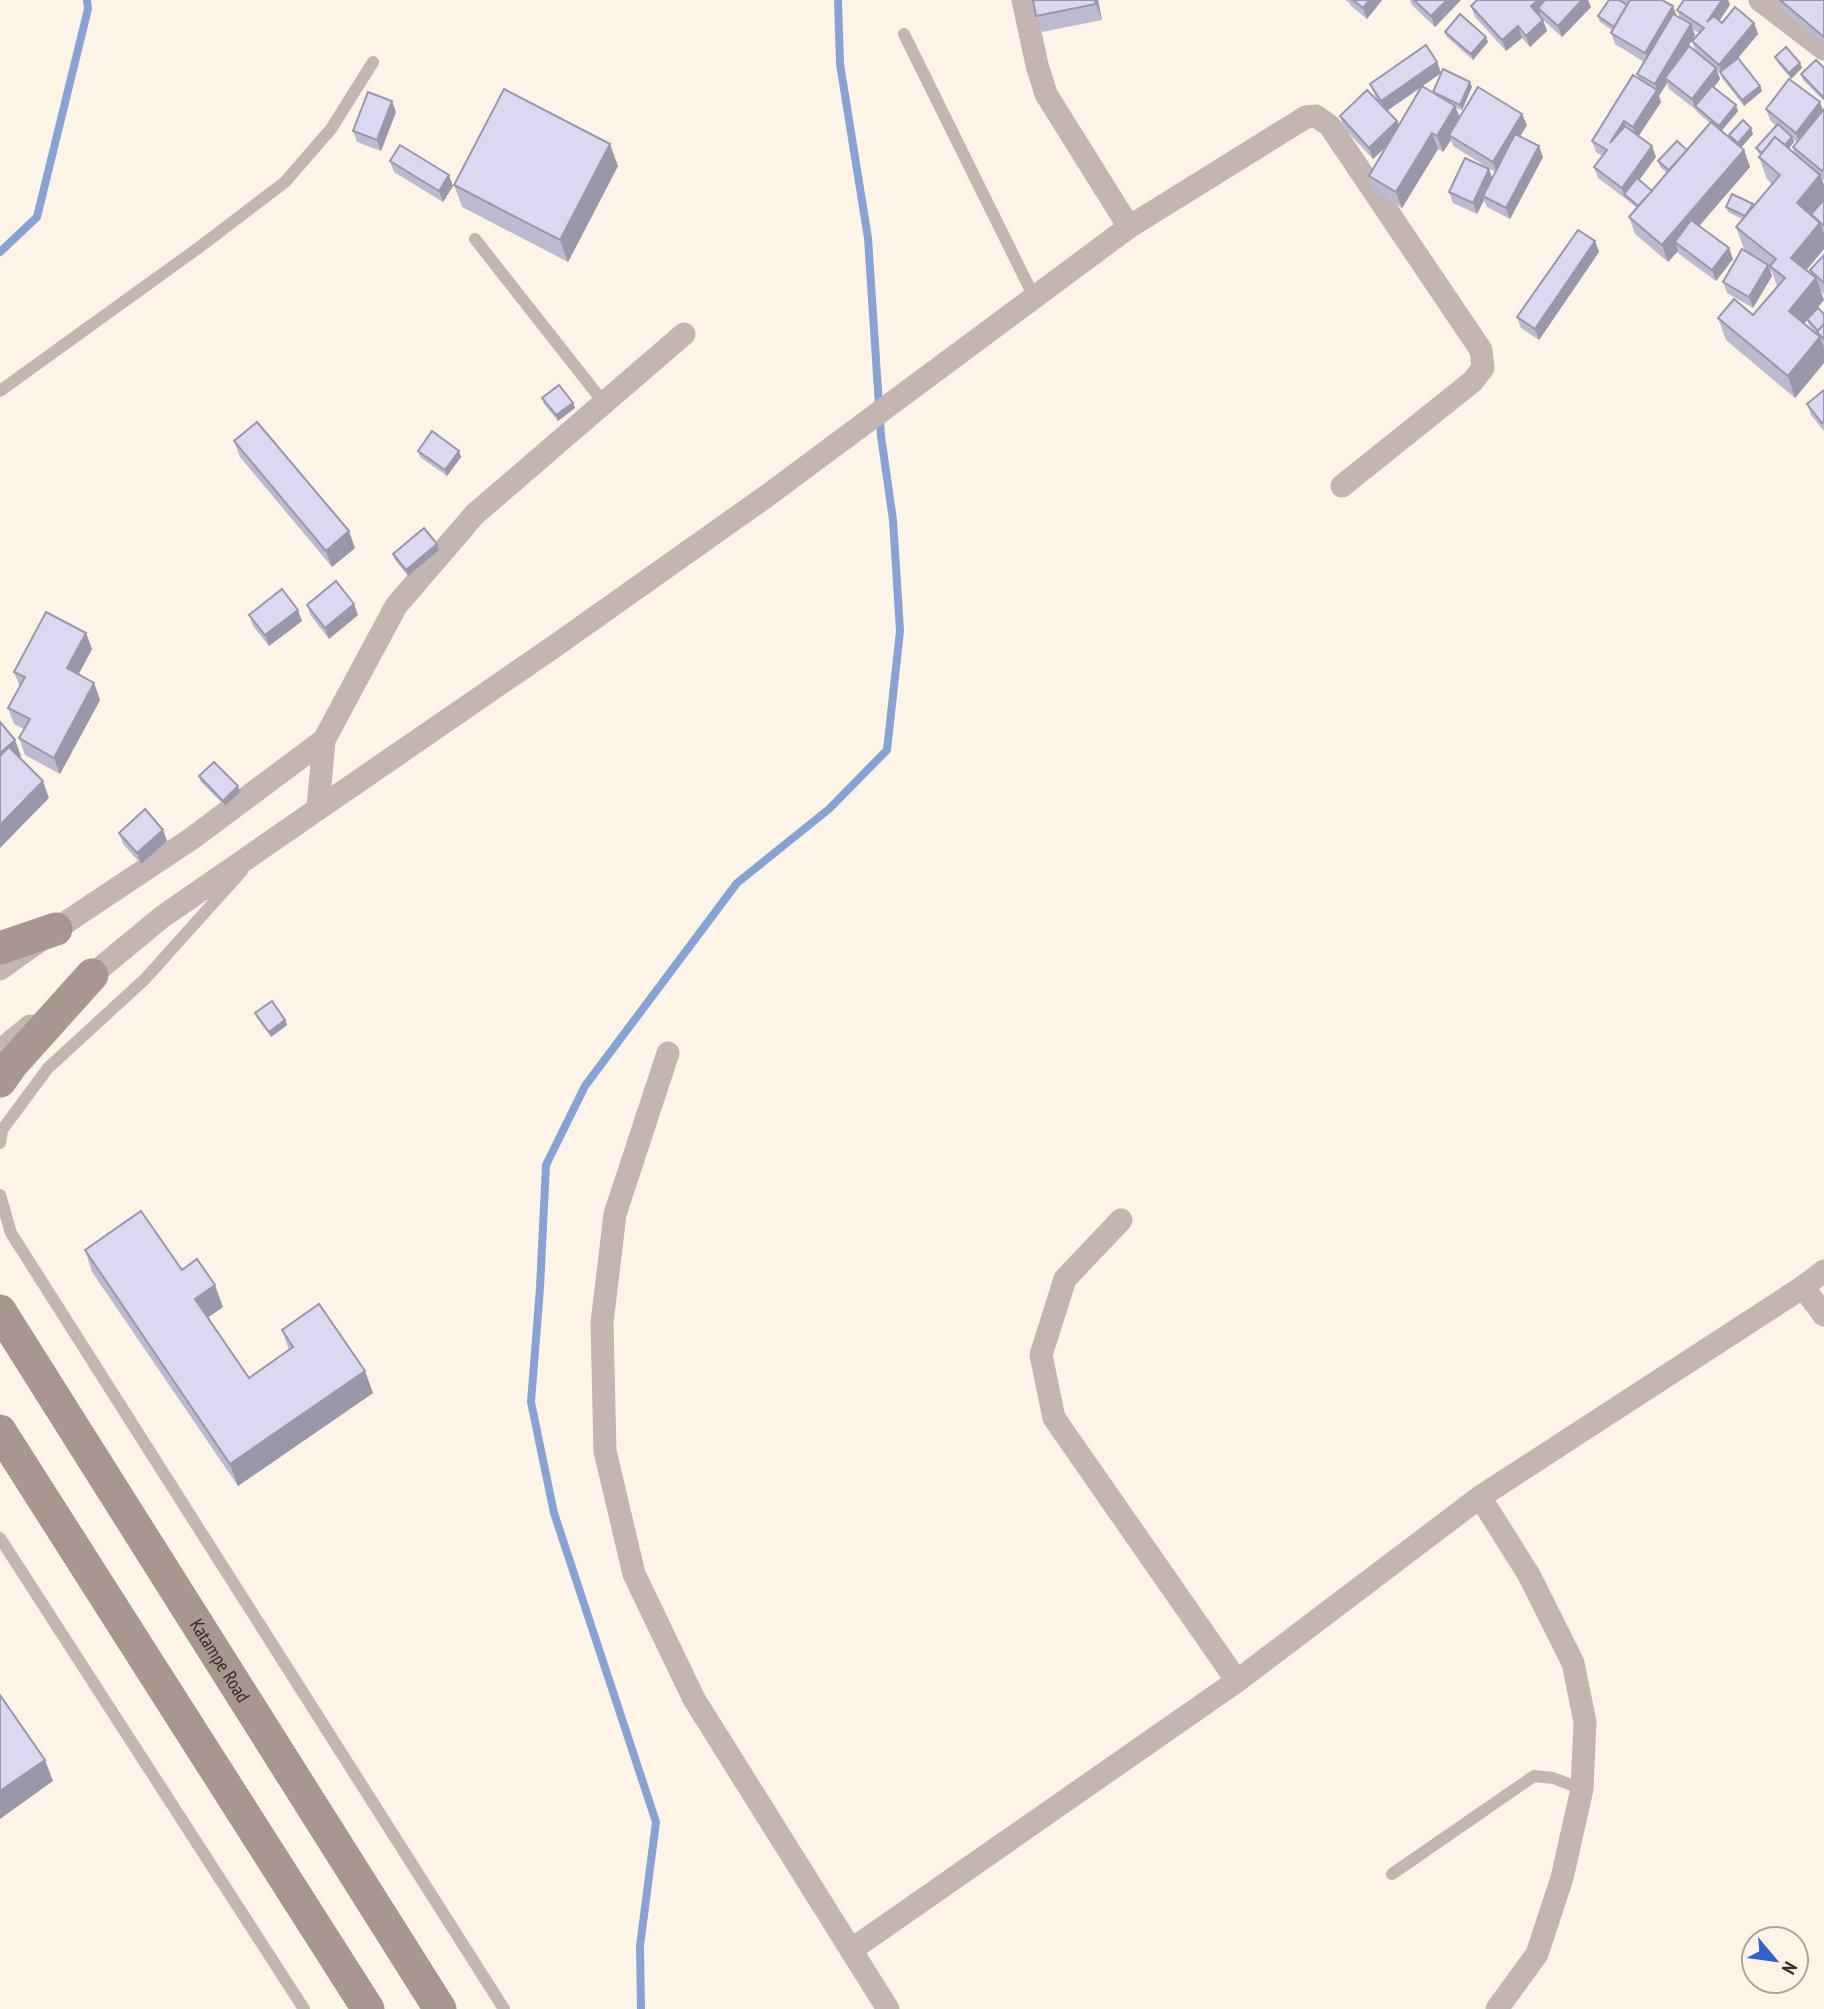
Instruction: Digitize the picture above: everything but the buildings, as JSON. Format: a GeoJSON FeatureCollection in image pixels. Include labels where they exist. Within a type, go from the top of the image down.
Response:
{"type":"FeatureCollection","features":[{"type":"Feature","properties":{"kind":"main road"},"geometry":{"type":"LineString","coordinates":[[0,948],[57,929]]}},
{"type":"Feature","properties":{"kind":"main road"},"geometry":{"type":"LineString","coordinates":[[0,1081],[92,975]]}},
{"type":"Feature","properties":{"kind":"main road","name":"Katampe Road"},"geometry":{"type":"LineString","coordinates":[[2,1310],[440,2009]]}},
{"type":"Feature","properties":{"kind":"main road"},"geometry":{"type":"LineString","coordinates":[[0,1431],[368,2009]]}},
{"type":"Feature","properties":{"kind":"street"},"geometry":{"type":"LineString","coordinates":[[1023,0],[1046,94],[1129,227]]}},
{"type":"Feature","properties":{"kind":"street"},"geometry":{"type":"LineString","coordinates":[[1760,0],[1824,49]]}},
{"type":"Feature","properties":{"kind":"street"},"geometry":{"type":"LineString","coordinates":[[0,1051],[162,917],[764,498],[1129,227],[1306,117],[1316,116],[1330,126],[1481,350],[1483,368],[1473,382],[1342,486]]}},
{"type":"Feature","properties":{"kind":"street"},"geometry":{"type":"LineString","coordinates":[[318,809],[324,740],[396,606],[475,514],[684,334]]}},
{"type":"Feature","properties":{"kind":"street"},"geometry":{"type":"LineString","coordinates":[[0,969],[191,839],[324,740]]}},
{"type":"Feature","properties":{"kind":"street"},"geometry":{"type":"LineString","coordinates":[[667,1053],[615,1214],[602,1323],[605,1451],[634,1574],[694,1699],[888,2009]]}},
{"type":"Feature","properties":{"kind":"street"},"geometry":{"type":"LineString","coordinates":[[1121,1220],[1065,1279],[1041,1355],[1054,1418],[1237,1681]]}},
{"type":"Feature","properties":{"kind":"street"},"geometry":{"type":"LineString","coordinates":[[851,1950],[1237,1681],[1480,1497],[1804,1287],[1824,1271]]}},
{"type":"Feature","properties":{"kind":"street"},"geometry":{"type":"LineString","coordinates":[[1804,1287],[1824,1315]]}},
{"type":"Feature","properties":{"kind":"street"},"geometry":{"type":"LineString","coordinates":[[1480,1497],[1529,1575],[1573,1663],[1585,1722],[1582,1788],[1562,1878],[1537,1954],[1497,2009]]}},
{"type":"Feature","properties":{"kind":"lane"},"geometry":{"type":"LineString","coordinates":[[904,34],[1034,297]]}},
{"type":"Feature","properties":{"kind":"lane"},"geometry":{"type":"LineString","coordinates":[[0,391],[285,182],[331,129],[373,62]]}},
{"type":"Feature","properties":{"kind":"lane"},"geometry":{"type":"LineString","coordinates":[[475,239],[604,403]]}},
{"type":"Feature","properties":{"kind":"lane"},"geometry":{"type":"LineString","coordinates":[[0,1143],[2,1130],[48,1068],[145,979],[262,848]]}},
{"type":"Feature","properties":{"kind":"lane"},"geometry":{"type":"LineString","coordinates":[[0,1195],[11,1233],[505,2009]]}},
{"type":"Feature","properties":{"kind":"lane"},"geometry":{"type":"LineString","coordinates":[[0,1538],[304,2009]]}},
{"type":"Feature","properties":{"kind":"lane"},"geometry":{"type":"LineString","coordinates":[[1392,1874],[1534,1776],[1553,1778],[1582,1788]]}},
{"type":"Feature","properties":{"kind":"waterway"},"geometry":{"type":"LineString","coordinates":[[0,252],[37,217],[88,9],[87,0]]}},
{"type":"Feature","properties":{"kind":"waterway"},"geometry":{"type":"LineString","coordinates":[[641,2009],[640,1946],[656,1822],[554,1513],[531,1402],[546,1165],[585,1086],[737,883],[829,809],[887,750],[900,631],[893,520],[881,436],[868,238],[840,64],[838,0]]}}]}
